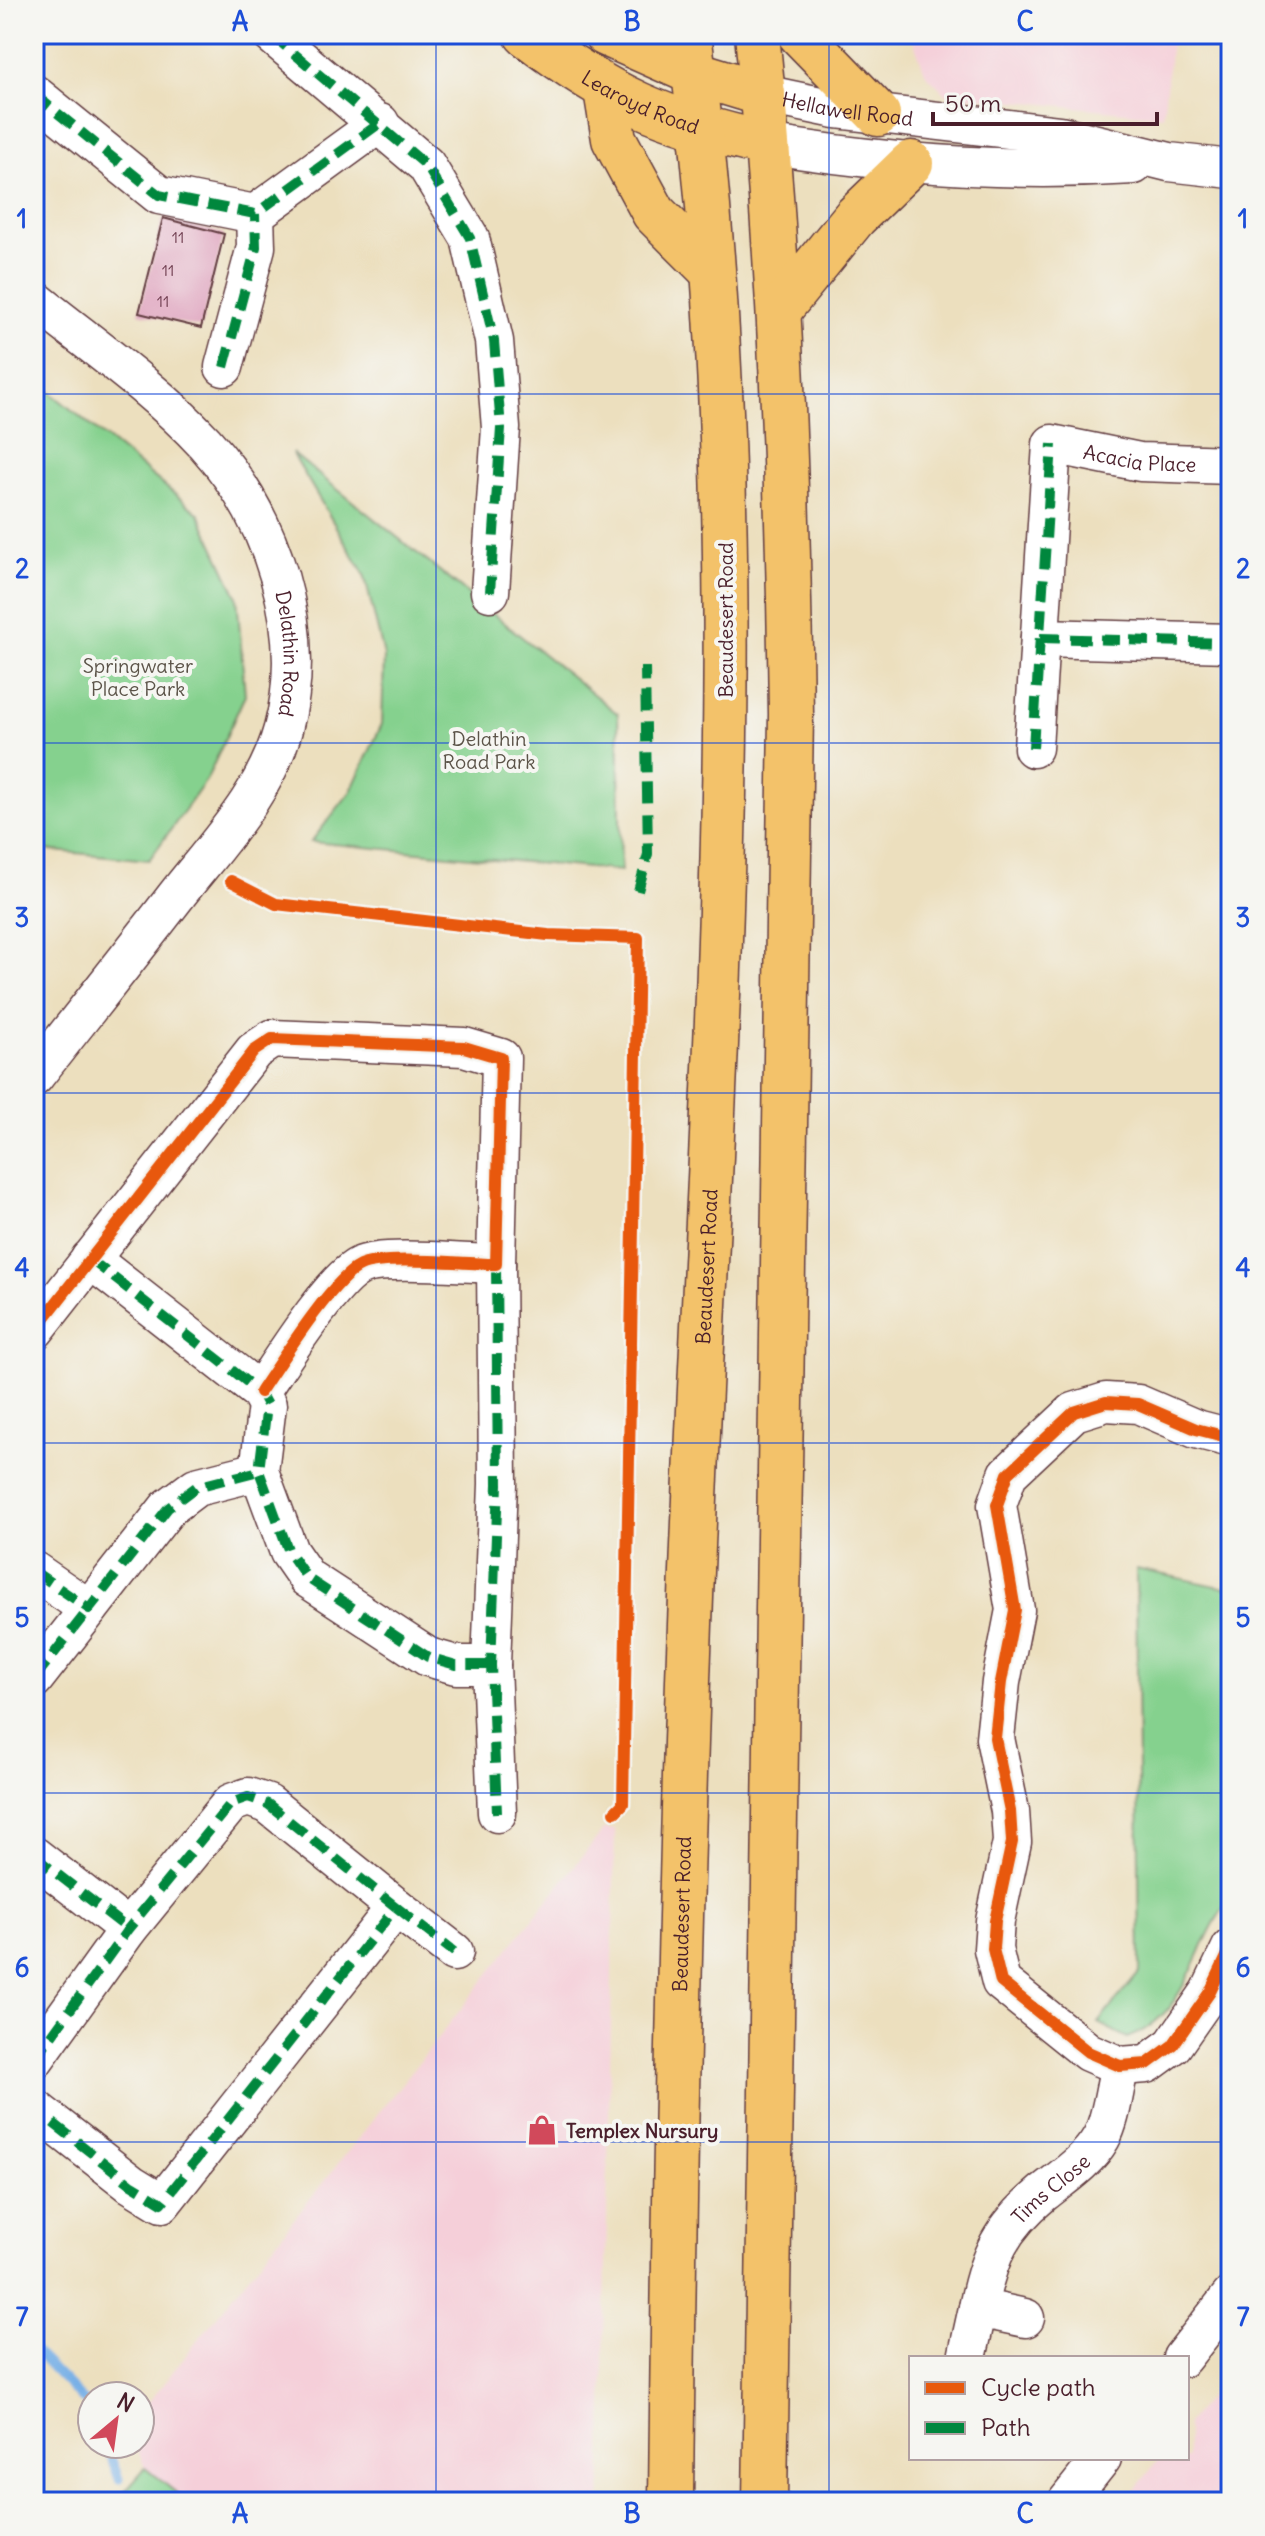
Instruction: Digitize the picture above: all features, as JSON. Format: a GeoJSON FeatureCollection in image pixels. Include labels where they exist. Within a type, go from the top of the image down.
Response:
{"type":"FeatureCollection","features":[{"type":"Feature","properties":{"kind":"main road","name":"Learoyd Road"},"geometry":{"type":"LineString","coordinates":[[526,34],[606,90],[632,104],[700,129],[766,144]]}},
{"type":"Feature","properties":{"kind":"main road"},"geometry":{"type":"LineString","coordinates":[[606,34],[692,54],[763,94]]}},
{"type":"Feature","properties":{"kind":"main road"},"geometry":{"type":"LineString","coordinates":[[757,34],[780,309],[787,466],[791,793],[765,2502]]}},
{"type":"Feature","properties":{"kind":"main road"},"geometry":{"type":"LineString","coordinates":[[800,34],[878,114]]}},
{"type":"Feature","properties":{"kind":"main road","name":"Beaudesert Road"},"geometry":{"type":"LineString","coordinates":[[671,2502],[672,2270],[692,1585],[714,1147],[726,770],[722,419],[692,54]]}},
{"type":"Feature","properties":{"kind":"main road"},"geometry":{"type":"LineString","coordinates":[[606,90],[614,139],[654,213],[711,270]]}},
{"type":"Feature","properties":{"kind":"main road"},"geometry":{"type":"LineString","coordinates":[[780,309],[855,217],[911,163]]}},
{"type":"Feature","properties":{"kind":"street"},"geometry":{"type":"LineString","coordinates":[[271,34],[426,165],[470,238],[491,326],[501,428],[490,592]]}},
{"type":"Feature","properties":{"kind":"street"},"geometry":{"type":"LineString","coordinates":[[34,94],[159,195],[255,214],[380,123]]}},
{"type":"Feature","properties":{"kind":"street","name":"Hellawell Road"},"geometry":{"type":"LineString","coordinates":[[763,94],[878,114],[1060,135],[1169,162],[1231,169]]}},
{"type":"Feature","properties":{"kind":"street","name":"Hellawell Road"},"geometry":{"type":"LineString","coordinates":[[766,144],[911,163],[1051,170],[1169,162]]}},
{"type":"Feature","properties":{"kind":"street"},"geometry":{"type":"LineString","coordinates":[[224,367],[256,247],[255,214]]}},
{"type":"Feature","properties":{"kind":"street","name":"Delathin Road"},"geometry":{"type":"LineString","coordinates":[[34,299],[174,412],[237,484],[265,533],[276,569],[291,632],[292,680],[283,729],[266,773],[226,834],[34,1077]]}},
{"type":"Feature","properties":{"kind":"street","name":"Acacia Place"},"geometry":{"type":"LineString","coordinates":[[1040,638],[1052,444],[1140,462],[1231,465]]}},
{"type":"Feature","properties":{"kind":"street"},"geometry":{"type":"LineString","coordinates":[[1033,748],[1040,638],[1231,643]]}},
{"type":"Feature","properties":{"kind":"street"},"geometry":{"type":"LineString","coordinates":[[35,1330],[254,1051],[272,1039],[464,1047],[501,1058],[496,1264],[498,1484],[491,1665],[497,1813]]}},
{"type":"Feature","properties":{"kind":"street"},"geometry":{"type":"LineString","coordinates":[[90,1259],[260,1392],[267,1405],[259,1471],[289,1552],[307,1578],[428,1657],[456,1665],[491,1665]]}},
{"type":"Feature","properties":{"kind":"street"},"geometry":{"type":"LineString","coordinates":[[260,1392],[342,1281],[361,1265],[385,1261],[496,1264]]}},
{"type":"Feature","properties":{"kind":"street"},"geometry":{"type":"LineString","coordinates":[[1231,1438],[1196,1429],[1138,1404],[1106,1402],[1074,1412],[1008,1474],[997,1505],[1015,1610],[1001,1682],[995,1738],[1010,1811],[1012,1842],[995,1921],[993,1949],[1001,1982],[1088,2052],[1120,2066],[1147,2064],[1173,2045],[1210,1992],[1231,1948]]}},
{"type":"Feature","properties":{"kind":"street"},"geometry":{"type":"LineString","coordinates":[[34,1679],[168,1508],[196,1487],[259,1471]]}},
{"type":"Feature","properties":{"kind":"street"},"geometry":{"type":"LineString","coordinates":[[34,1571],[89,1609]]}},
{"type":"Feature","properties":{"kind":"street"},"geometry":{"type":"LineString","coordinates":[[34,2060],[128,1929],[231,1803],[248,1797],[268,1804],[454,1952]]}},
{"type":"Feature","properties":{"kind":"street"},"geometry":{"type":"LineString","coordinates":[[34,1856],[128,1929]]}},
{"type":"Feature","properties":{"kind":"street"},"geometry":{"type":"LineString","coordinates":[[34,2108],[131,2184],[162,2203],[396,1907]]}},
{"type":"Feature","properties":{"kind":"street","name":"Tims Close"},"geometry":{"type":"LineString","coordinates":[[967,2356],[986,2265],[1000,2236],[1042,2194],[1070,2173],[1101,2137],[1120,2066]]}},
{"type":"Feature","properties":{"kind":"street"},"geometry":{"type":"LineString","coordinates":[[1184,2356],[1231,2296]]}},
{"type":"Feature","properties":{"kind":"street"},"geometry":{"type":"LineString","coordinates":[[978,2308],[1025,2318]]}},
{"type":"Feature","properties":{"kind":"street"},"geometry":{"type":"LineString","coordinates":[[1067,2502],[1100,2460]]}},
{"type":"Feature","properties":{"kind":"shaded area"},"geometry":{"type":"Polygon","coordinates":[[[911,34],[1172,34],[1163,116],[946,94],[925,73],[911,34]]]}},
{"type":"Feature","properties":{"kind":"shaded area"},"geometry":{"type":"Polygon","coordinates":[[[604,1829],[615,1830],[601,2502],[188,2502],[145,2468],[142,2460],[156,2460],[156,2393],[604,1829]]]}},
{"type":"Feature","properties":{"kind":"shaded area"},"geometry":{"type":"Polygon","coordinates":[[[1213,2391],[1231,2405],[1231,2502],[1125,2502],[1158,2460],[1189,2460],[1189,2421],[1213,2391]]]}},
{"type":"Feature","properties":{"kind":"green space","name":"Springwater Place Park"},"geometry":{"type":"Polygon","coordinates":[[[34,379],[199,514],[237,596],[245,695],[207,779],[149,860],[34,849],[34,379]]]}},
{"type":"Feature","properties":{"kind":"green space","name":"Delathin Road Park"},"geometry":{"type":"Polygon","coordinates":[[[292,453],[618,714],[621,871],[311,842],[351,791],[382,724],[384,656],[364,574],[292,453]]]}},
{"type":"Feature","properties":{"kind":"green space"},"geometry":{"type":"Polygon","coordinates":[[[1136,1569],[1231,1589],[1231,1898],[1218,1916],[1177,1996],[1148,2028],[1127,2038],[1098,2023],[1140,1972],[1136,1569]]]}},
{"type":"Feature","properties":{"kind":"green space"},"geometry":{"type":"Polygon","coordinates":[[[145,2468],[188,2502],[115,2502],[145,2468]]]}},
{"type":"Feature","properties":{"kind":"building"},"geometry":{"type":"Polygon","coordinates":[[[163,218],[224,234],[201,328],[139,313],[163,218]]]}},
{"type":"Feature","properties":{"kind":"waterway"},"geometry":{"type":"LineString","coordinates":[[34,2350],[76,2393]]}},
{"type":"Feature","properties":{"kind":"waterway"},"geometry":{"type":"LineString","coordinates":[[112,2460],[119,2479]]}},
{"type":"Feature","properties":{"kind":"marked path"},"geometry":{"type":"LineString","coordinates":[[271,34],[426,165],[470,238],[494,341],[501,428],[490,592]]}},
{"type":"Feature","properties":{"kind":"marked path"},"geometry":{"type":"LineString","coordinates":[[34,94],[159,195],[255,214],[380,123]]}},
{"type":"Feature","properties":{"kind":"marked path"},"geometry":{"type":"LineString","coordinates":[[224,367],[256,247],[255,214]]}},
{"type":"Feature","properties":{"kind":"marked path"},"geometry":{"type":"LineString","coordinates":[[1033,748],[1052,444]]}},
{"type":"Feature","properties":{"kind":"marked path"},"geometry":{"type":"LineString","coordinates":[[1040,638],[1231,643]]}},
{"type":"Feature","properties":{"kind":"marked path"},"geometry":{"type":"LineString","coordinates":[[638,891],[648,854],[645,667]]}},
{"type":"Feature","properties":{"kind":"marked path"},"geometry":{"type":"LineString","coordinates":[[90,1259],[260,1392],[267,1405],[259,1471],[289,1552],[307,1578],[428,1657],[456,1665],[491,1665]]}},
{"type":"Feature","properties":{"kind":"marked path"},"geometry":{"type":"LineString","coordinates":[[496,1264],[498,1484],[491,1665],[497,1813]]}},
{"type":"Feature","properties":{"kind":"marked path"},"geometry":{"type":"LineString","coordinates":[[34,1571],[89,1609],[168,1508],[196,1487],[259,1471]]}},
{"type":"Feature","properties":{"kind":"marked path"},"geometry":{"type":"LineString","coordinates":[[34,1679],[89,1609]]}},
{"type":"Feature","properties":{"kind":"marked path"},"geometry":{"type":"LineString","coordinates":[[34,2060],[128,1929],[231,1803],[248,1797],[268,1804],[396,1907],[162,2203],[131,2184],[34,2108]]}},
{"type":"Feature","properties":{"kind":"marked path"},"geometry":{"type":"LineString","coordinates":[[34,1856],[128,1929]]}},
{"type":"Feature","properties":{"kind":"marked path"},"geometry":{"type":"LineString","coordinates":[[396,1907],[454,1952]]}},
{"type":"Feature","properties":{"kind":"cycle path"},"geometry":{"type":"LineString","coordinates":[[231,881],[276,904],[548,935],[638,938],[623,1804],[615,1812]]}},
{"type":"Feature","properties":{"kind":"cycle path"},"geometry":{"type":"LineString","coordinates":[[35,1330],[254,1051],[272,1039],[464,1047],[501,1058],[496,1264],[387,1261],[360,1266],[348,1274],[321,1304],[260,1392]]}},
{"type":"Feature","properties":{"kind":"cycle path"},"geometry":{"type":"LineString","coordinates":[[1231,1438],[1196,1429],[1138,1404],[1106,1402],[1074,1412],[1008,1474],[997,1505],[1015,1610],[1001,1682],[995,1738],[1010,1811],[1012,1842],[995,1921],[993,1949],[1001,1982],[1088,2052],[1120,2066],[1147,2064],[1173,2045],[1210,1992],[1231,1948]]}},
{"type":"Feature","properties":{"kind":"place","name":"Templex Nursury"},"geometry":{"type":"Point","coordinates":[542,2130]}}]}
